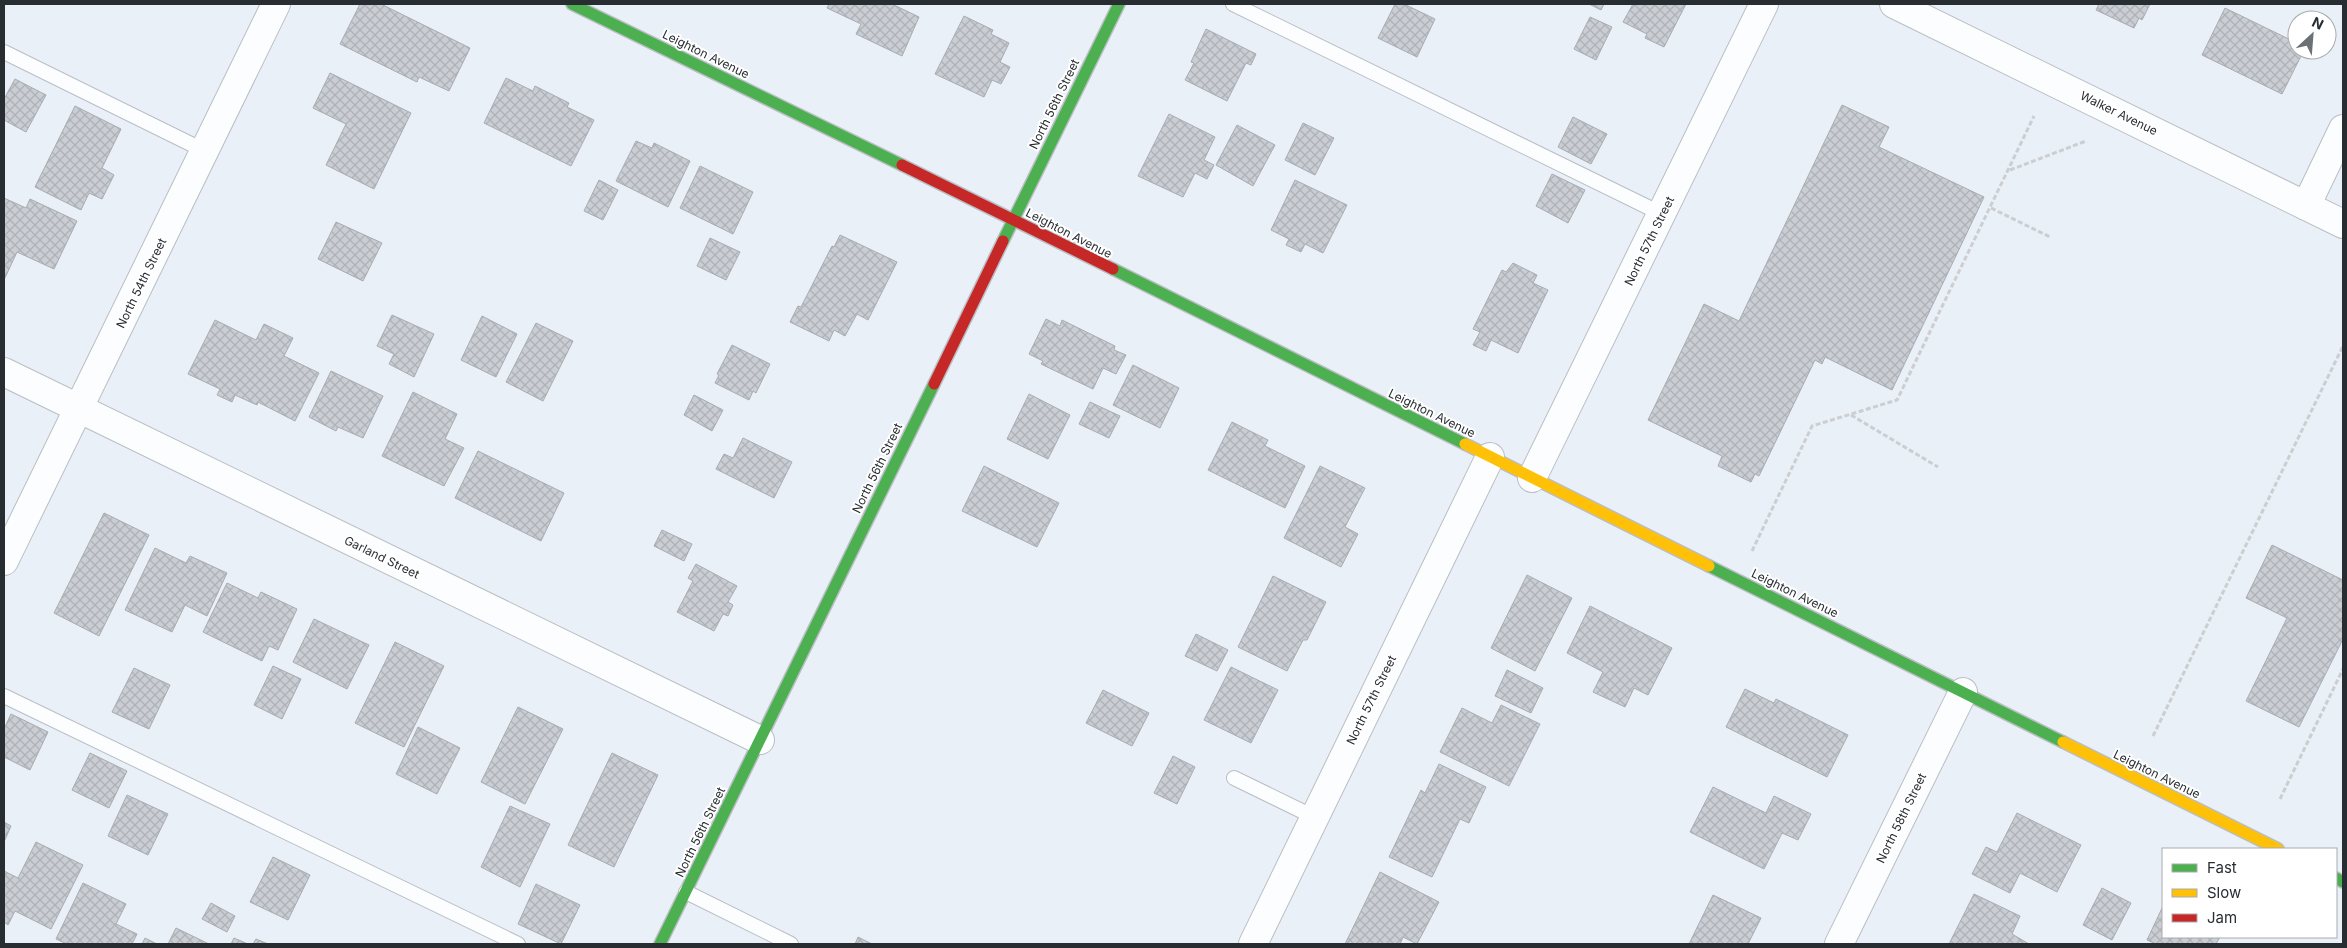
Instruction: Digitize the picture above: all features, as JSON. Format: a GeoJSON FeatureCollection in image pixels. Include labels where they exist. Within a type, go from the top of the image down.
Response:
{"type":"FeatureCollection","features":[{"type":"Feature","properties":{"kind":"street","name":"North 54th Street"},"geometry":{"type":"LineString","coordinates":[[4,561],[276,4]]}},
{"type":"Feature","properties":{"kind":"street","name":"Leighton Avenue"},"geometry":{"type":"LineString","coordinates":[[572,4],[1013,220],[2276,848]]}},
{"type":"Feature","properties":{"kind":"street","name":"North 56th Street"},"geometry":{"type":"LineString","coordinates":[[660,944],[1119,4]]}},
{"type":"Feature","properties":{"kind":"street","name":"North 57th Street"},"geometry":{"type":"LineString","coordinates":[[1532,478],[1764,4]]}},
{"type":"Feature","properties":{"kind":"street","name":"Walker Avenue"},"geometry":{"type":"LineString","coordinates":[[1894,4],[2343,224]]}},
{"type":"Feature","properties":{"kind":"street"},"geometry":{"type":"LineString","coordinates":[[2306,206],[2343,129]]}},
{"type":"Feature","properties":{"kind":"street","name":"Garland Street"},"geometry":{"type":"LineString","coordinates":[[4,372],[760,740]]}},
{"type":"Feature","properties":{"kind":"street","name":"North 57th Street"},"geometry":{"type":"LineString","coordinates":[[1253,944],[1490,457]]}},
{"type":"Feature","properties":{"kind":"street","name":"North 58th Street"},"geometry":{"type":"LineString","coordinates":[[1839,944],[1963,692]]}},
{"type":"Feature","properties":{"kind":"lane"},"geometry":{"type":"LineString","coordinates":[[1232,4],[1662,214]]}},
{"type":"Feature","properties":{"kind":"lane"},"geometry":{"type":"LineString","coordinates":[[4,52],[205,151]]}},
{"type":"Feature","properties":{"kind":"lane"},"geometry":{"type":"LineString","coordinates":[[4,696],[518,944]]}},
{"type":"Feature","properties":{"kind":"lane"},"geometry":{"type":"LineString","coordinates":[[1234,778],[1314,818]]}},
{"type":"Feature","properties":{"kind":"lane"},"geometry":{"type":"LineString","coordinates":[[686,892],[791,944]]}},
{"type":"Feature","properties":{"kind":"path"},"geometry":{"type":"LineString","coordinates":[[1751,554],[1812,426],[1897,400],[2034,116]]}},
{"type":"Feature","properties":{"kind":"path"},"geometry":{"type":"LineString","coordinates":[[2009,170],[2086,141]]}},
{"type":"Feature","properties":{"kind":"path"},"geometry":{"type":"LineString","coordinates":[[1991,208],[2050,237]]}},
{"type":"Feature","properties":{"kind":"path"},"geometry":{"type":"LineString","coordinates":[[2153,736],[2343,346]]}},
{"type":"Feature","properties":{"kind":"path"},"geometry":{"type":"LineString","coordinates":[[1850,415],[1938,467]]}},
{"type":"Feature","properties":{"kind":"path"},"geometry":{"type":"LineString","coordinates":[[2280,799],[2343,669]]}},
{"type":"Feature","properties":{"kind":"building"},"geometry":{"type":"Polygon","coordinates":[[[360,4],[381,4],[470,48],[449,91],[419,77],[417,82],[340,44],[360,4]]]}},
{"type":"Feature","properties":{"kind":"building"},"geometry":{"type":"Polygon","coordinates":[[[829,4],[892,4],[919,17],[902,56],[856,34],[861,24],[827,8],[829,4]]]}},
{"type":"Feature","properties":{"kind":"building"},"geometry":{"type":"Polygon","coordinates":[[[1395,4],[1404,4],[1435,19],[1417,57],[1378,38],[1395,4]]]}},
{"type":"Feature","properties":{"kind":"building"},"geometry":{"type":"Polygon","coordinates":[[[1589,4],[1604,4],[1601,10],[1589,4]]]}},
{"type":"Feature","properties":{"kind":"building"},"geometry":{"type":"Polygon","coordinates":[[[1633,4],[1686,4],[1664,47],[1645,38],[1647,34],[1623,22],[1633,4]]]}},
{"type":"Feature","properties":{"kind":"building"},"geometry":{"type":"Polygon","coordinates":[[[2099,4],[2150,4],[2142,20],[2139,18],[2134,28],[2096,10],[2099,4]]]}},
{"type":"Feature","properties":{"kind":"building"},"geometry":{"type":"Polygon","coordinates":[[[2225,8],[2287,38],[2287,60],[2299,60],[2282,94],[2202,55],[2225,8]]]}},
{"type":"Feature","properties":{"kind":"building"},"geometry":{"type":"Polygon","coordinates":[[[964,16],[993,30],[991,34],[1009,43],[1000,62],[1010,67],[1001,84],[992,80],[984,97],[935,74],[964,16]]]}},
{"type":"Feature","properties":{"kind":"building"},"geometry":{"type":"Polygon","coordinates":[[[1590,17],[1612,27],[1596,60],[1574,49],[1590,17]]]}},
{"type":"Feature","properties":{"kind":"building"},"geometry":{"type":"Polygon","coordinates":[[[1206,29],[1256,54],[1251,65],[1246,63],[1227,101],[1185,80],[1194,63],[1191,62],[1206,29]]]}},
{"type":"Feature","properties":{"kind":"building"},"geometry":{"type":"Polygon","coordinates":[[[330,73],[411,113],[374,189],[326,165],[346,124],[313,108],[330,73]]]}},
{"type":"Feature","properties":{"kind":"building"},"geometry":{"type":"Polygon","coordinates":[[[506,78],[533,91],[535,86],[569,103],[567,107],[594,120],[571,166],[484,123],[506,78]]]}},
{"type":"Feature","properties":{"kind":"building"},"geometry":{"type":"Polygon","coordinates":[[[15,79],[46,95],[26,132],[4,120],[4,99],[15,79]]]}},
{"type":"Feature","properties":{"kind":"building"},"geometry":{"type":"Polygon","coordinates":[[[1842,105],[1889,127],[1879,147],[1984,197],[1892,390],[1825,357],[1822,364],[1815,360],[1759,476],[1755,474],[1751,482],[1718,466],[1722,456],[1648,420],[1704,304],[1739,321],[1842,105]]]}},
{"type":"Feature","properties":{"kind":"building"},"geometry":{"type":"Polygon","coordinates":[[[75,106],[121,129],[102,168],[114,175],[102,199],[89,193],[81,210],[35,187],[75,106]]]}},
{"type":"Feature","properties":{"kind":"building"},"geometry":{"type":"Polygon","coordinates":[[[1169,114],[1215,137],[1204,160],[1214,165],[1207,179],[1195,173],[1183,197],[1138,176],[1169,114]]]}},
{"type":"Feature","properties":{"kind":"building"},"geometry":{"type":"Polygon","coordinates":[[[1573,117],[1607,134],[1591,164],[1558,147],[1573,117]]]}},
{"type":"Feature","properties":{"kind":"building"},"geometry":{"type":"Polygon","coordinates":[[[1303,123],[1334,138],[1315,175],[1285,160],[1303,123]]]}},
{"type":"Feature","properties":{"kind":"building"},"geometry":{"type":"Polygon","coordinates":[[[1237,125],[1275,145],[1253,186],[1216,165],[1237,125]]]}},
{"type":"Feature","properties":{"kind":"building"},"geometry":{"type":"Polygon","coordinates":[[[636,141],[652,148],[654,143],[690,161],[668,207],[616,181],[636,141]]]}},
{"type":"Feature","properties":{"kind":"building"},"geometry":{"type":"Polygon","coordinates":[[[700,166],[753,192],[733,234],[680,208],[700,166]]]}},
{"type":"Feature","properties":{"kind":"building"},"geometry":{"type":"Polygon","coordinates":[[[1552,174],[1585,190],[1568,223],[1536,206],[1552,174]]]}},
{"type":"Feature","properties":{"kind":"building"},"geometry":{"type":"Polygon","coordinates":[[[599,180],[618,190],[603,220],[584,211],[599,180]]]}},
{"type":"Feature","properties":{"kind":"building"},"geometry":{"type":"Polygon","coordinates":[[[1295,180],[1347,205],[1323,253],[1305,244],[1301,252],[1286,245],[1289,239],[1271,230],[1295,180]]]}},
{"type":"Feature","properties":{"kind":"building"},"geometry":{"type":"Polygon","coordinates":[[[4,198],[26,208],[30,199],[77,221],[54,269],[17,252],[4,280],[4,198]]]}},
{"type":"Feature","properties":{"kind":"building"},"geometry":{"type":"Polygon","coordinates":[[[336,222],[382,243],[363,281],[318,259],[336,222]]]}},
{"type":"Feature","properties":{"kind":"building"},"geometry":{"type":"Polygon","coordinates":[[[840,235],[897,262],[868,320],[857,314],[845,336],[834,330],[829,341],[790,322],[798,306],[801,307],[832,246],[834,247],[840,235]]]}},
{"type":"Feature","properties":{"kind":"building"},"geometry":{"type":"Polygon","coordinates":[[[710,238],[740,252],[726,280],[697,266],[710,238]]]}},
{"type":"Feature","properties":{"kind":"building"},"geometry":{"type":"Polygon","coordinates":[[[1513,263],[1537,275],[1533,283],[1548,290],[1518,353],[1491,340],[1486,351],[1473,345],[1480,332],[1473,329],[1502,270],[1506,272],[1513,263]]]}},
{"type":"Feature","properties":{"kind":"building"},"geometry":{"type":"Polygon","coordinates":[[[392,315],[434,334],[414,377],[389,364],[394,354],[377,346],[392,315]]]}},
{"type":"Feature","properties":{"kind":"building"},"geometry":{"type":"Polygon","coordinates":[[[482,316],[517,334],[496,377],[461,360],[482,316]]]}},
{"type":"Feature","properties":{"kind":"building"},"geometry":{"type":"Polygon","coordinates":[[[1046,319],[1060,326],[1062,320],[1115,346],[1114,350],[1126,355],[1116,374],[1103,368],[1093,389],[1041,364],[1043,361],[1029,354],[1046,319]]]}},
{"type":"Feature","properties":{"kind":"building"},"geometry":{"type":"Polygon","coordinates":[[[215,320],[256,340],[264,324],[293,338],[284,356],[319,373],[295,421],[258,402],[257,405],[235,395],[232,402],[217,395],[220,389],[188,374],[215,320]]]}},
{"type":"Feature","properties":{"kind":"building"},"geometry":{"type":"Polygon","coordinates":[[[536,323],[573,341],[543,401],[506,382],[536,323]]]}},
{"type":"Feature","properties":{"kind":"building"},"geometry":{"type":"Polygon","coordinates":[[[732,345],[770,364],[756,393],[753,391],[749,400],[715,383],[719,375],[717,374],[732,345]]]}},
{"type":"Feature","properties":{"kind":"building"},"geometry":{"type":"Polygon","coordinates":[[[1133,365],[1179,388],[1160,428],[1113,405],[1133,365]]]}},
{"type":"Feature","properties":{"kind":"building"},"geometry":{"type":"Polygon","coordinates":[[[331,371],[383,396],[363,438],[338,427],[336,431],[309,417],[331,371]]]}},
{"type":"Feature","properties":{"kind":"building"},"geometry":{"type":"Polygon","coordinates":[[[413,392],[457,414],[445,439],[464,448],[444,486],[382,456],[413,392]]]}},
{"type":"Feature","properties":{"kind":"building"},"geometry":{"type":"Polygon","coordinates":[[[1029,394],[1070,415],[1048,459],[1007,439],[1029,394]]]}},
{"type":"Feature","properties":{"kind":"building"},"geometry":{"type":"Polygon","coordinates":[[[694,395],[723,410],[712,431],[684,415],[694,395]]]}},
{"type":"Feature","properties":{"kind":"building"},"geometry":{"type":"Polygon","coordinates":[[[1090,402],[1120,416],[1109,438],[1079,424],[1090,402]]]}},
{"type":"Feature","properties":{"kind":"building"},"geometry":{"type":"Polygon","coordinates":[[[1232,422],[1268,440],[1265,446],[1305,466],[1285,508],[1208,470],[1232,422]]]}},
{"type":"Feature","properties":{"kind":"building"},"geometry":{"type":"Polygon","coordinates":[[[743,438],[792,462],[774,498],[716,469],[724,454],[733,458],[743,438]]]}},
{"type":"Feature","properties":{"kind":"building"},"geometry":{"type":"Polygon","coordinates":[[[478,451],[564,493],[541,541],[455,498],[478,451]]]}},
{"type":"Feature","properties":{"kind":"building"},"geometry":{"type":"Polygon","coordinates":[[[984,466],[1059,503],[1037,547],[962,511],[984,466]]]}},
{"type":"Feature","properties":{"kind":"building"},"geometry":{"type":"Polygon","coordinates":[[[1320,466],[1365,488],[1345,527],[1358,534],[1341,567],[1284,538],[1320,466]]]}},
{"type":"Feature","properties":{"kind":"building"},"geometry":{"type":"Polygon","coordinates":[[[104,513],[149,535],[99,636],[54,613],[104,513]]]}},
{"type":"Feature","properties":{"kind":"building"},"geometry":{"type":"Polygon","coordinates":[[[662,530],[692,544],[684,561],[654,546],[662,530]]]}},
{"type":"Feature","properties":{"kind":"building"},"geometry":{"type":"Polygon","coordinates":[[[2272,545],[2343,580],[2343,639],[2299,727],[2246,701],[2287,618],[2246,598],[2272,545]]]}},
{"type":"Feature","properties":{"kind":"building"},"geometry":{"type":"Polygon","coordinates":[[[155,548],[186,563],[190,556],[227,573],[207,616],[185,605],[172,632],[125,610],[155,548]]]}},
{"type":"Feature","properties":{"kind":"building"},"geometry":{"type":"Polygon","coordinates":[[[696,564],[737,586],[728,602],[733,605],[728,616],[723,614],[714,631],[677,612],[693,581],[688,578],[696,564]]]}},
{"type":"Feature","properties":{"kind":"building"},"geometry":{"type":"Polygon","coordinates":[[[1527,575],[1572,598],[1535,671],[1491,648],[1527,575]]]}},
{"type":"Feature","properties":{"kind":"building"},"geometry":{"type":"Polygon","coordinates":[[[1273,576],[1326,602],[1307,640],[1303,640],[1287,671],[1238,647],[1273,576]]]}},
{"type":"Feature","properties":{"kind":"building"},"geometry":{"type":"Polygon","coordinates":[[[227,583],[258,598],[261,592],[297,609],[278,650],[269,646],[262,661],[203,632],[227,583]]]}},
{"type":"Feature","properties":{"kind":"building"},"geometry":{"type":"Polygon","coordinates":[[[1590,606],[1672,648],[1648,695],[1634,688],[1625,707],[1593,692],[1603,672],[1567,653],[1590,606]]]}},
{"type":"Feature","properties":{"kind":"building"},"geometry":{"type":"Polygon","coordinates":[[[314,619],[369,645],[347,689],[293,662],[314,619]]]}},
{"type":"Feature","properties":{"kind":"building"},"geometry":{"type":"Polygon","coordinates":[[[1196,634],[1228,650],[1217,671],[1185,656],[1196,634]]]}},
{"type":"Feature","properties":{"kind":"building"},"geometry":{"type":"Polygon","coordinates":[[[395,642],[444,666],[404,747],[355,723],[395,642]]]}},
{"type":"Feature","properties":{"kind":"building"},"geometry":{"type":"Polygon","coordinates":[[[273,666],[301,679],[282,719],[254,705],[273,666]]]}},
{"type":"Feature","properties":{"kind":"building"},"geometry":{"type":"Polygon","coordinates":[[[1231,667],[1278,690],[1251,743],[1204,720],[1231,667]]]}},
{"type":"Feature","properties":{"kind":"building"},"geometry":{"type":"Polygon","coordinates":[[[134,668],[170,685],[149,729],[112,712],[134,668]]]}},
{"type":"Feature","properties":{"kind":"building"},"geometry":{"type":"Polygon","coordinates":[[[1507,670],[1543,688],[1531,713],[1495,696],[1507,670]]]}},
{"type":"Feature","properties":{"kind":"building"},"geometry":{"type":"Polygon","coordinates":[[[1745,689],[1774,703],[1776,699],[1848,735],[1827,777],[1726,727],[1745,689]]]}},
{"type":"Feature","properties":{"kind":"building"},"geometry":{"type":"Polygon","coordinates":[[[1103,690],[1149,713],[1132,746],[1086,723],[1103,690]]]}},
{"type":"Feature","properties":{"kind":"building"},"geometry":{"type":"Polygon","coordinates":[[[1501,705],[1540,724],[1509,786],[1440,752],[1462,708],[1492,723],[1501,705]]]}},
{"type":"Feature","properties":{"kind":"building"},"geometry":{"type":"Polygon","coordinates":[[[518,707],[563,729],[525,804],[481,782],[518,707]]]}},
{"type":"Feature","properties":{"kind":"building"},"geometry":{"type":"Polygon","coordinates":[[[11,714],[48,732],[30,770],[4,757],[4,729],[11,714]]]}},
{"type":"Feature","properties":{"kind":"building"},"geometry":{"type":"Polygon","coordinates":[[[418,727],[460,748],[437,794],[396,774],[418,727]]]}},
{"type":"Feature","properties":{"kind":"building"},"geometry":{"type":"Polygon","coordinates":[[[90,753],[127,771],[109,808],[72,790],[90,753]]]}},
{"type":"Feature","properties":{"kind":"building"},"geometry":{"type":"Polygon","coordinates":[[[612,753],[658,775],[614,867],[568,845],[612,753]]]}},
{"type":"Feature","properties":{"kind":"building"},"geometry":{"type":"Polygon","coordinates":[[[1173,756],[1195,767],[1177,804],[1154,793],[1173,756]]]}},
{"type":"Feature","properties":{"kind":"building"},"geometry":{"type":"Polygon","coordinates":[[[1439,764],[1486,787],[1469,823],[1460,819],[1432,877],[1389,857],[1421,790],[1425,793],[1439,764]]]}},
{"type":"Feature","properties":{"kind":"building"},"geometry":{"type":"Polygon","coordinates":[[[1713,787],[1766,813],[1774,796],[1811,814],[1798,840],[1782,833],[1764,869],[1690,832],[1713,787]]]}},
{"type":"Feature","properties":{"kind":"building"},"geometry":{"type":"Polygon","coordinates":[[[127,795],[168,814],[148,855],[108,836],[127,795]]]}},
{"type":"Feature","properties":{"kind":"building"},"geometry":{"type":"Polygon","coordinates":[[[510,806],[550,824],[520,887],[481,867],[510,806]]]}},
{"type":"Feature","properties":{"kind":"building"},"geometry":{"type":"Polygon","coordinates":[[[2017,813],[2081,845],[2057,892],[2020,873],[2010,893],[1972,874],[1986,847],[1997,852],[2017,813]]]}},
{"type":"Feature","properties":{"kind":"building"},"geometry":{"type":"Polygon","coordinates":[[[4,822],[11,826],[4,842],[4,822]]]}},
{"type":"Feature","properties":{"kind":"building"},"geometry":{"type":"Polygon","coordinates":[[[36,842],[83,865],[51,929],[15,911],[8,925],[4,922],[4,871],[18,878],[36,842]]]}},
{"type":"Feature","properties":{"kind":"building"},"geometry":{"type":"Polygon","coordinates":[[[273,857],[310,875],[288,920],[250,902],[273,857]]]}},
{"type":"Feature","properties":{"kind":"building"},"geometry":{"type":"Polygon","coordinates":[[[1380,872],[1439,902],[1417,944],[1403,937],[1400,944],[1345,944],[1380,872]]]}},
{"type":"Feature","properties":{"kind":"building"},"geometry":{"type":"Polygon","coordinates":[[[83,883],[126,904],[116,924],[137,934],[132,944],[67,944],[56,939],[83,883]]]}},
{"type":"Feature","properties":{"kind":"building"},"geometry":{"type":"Polygon","coordinates":[[[536,884],[580,905],[561,944],[518,924],[536,884]]]}},
{"type":"Feature","properties":{"kind":"building"},"geometry":{"type":"Polygon","coordinates":[[[2102,888],[2131,903],[2112,940],[2083,925],[2102,888]]]}},
{"type":"Feature","properties":{"kind":"building"},"geometry":{"type":"Polygon","coordinates":[[[1974,894],[2020,916],[2012,934],[2029,944],[1949,944],[1974,894]]]}},
{"type":"Feature","properties":{"kind":"building"},"geometry":{"type":"Polygon","coordinates":[[[1713,895],[1761,918],[1748,944],[1689,944],[1713,895]]]}},
{"type":"Feature","properties":{"kind":"building"},"geometry":{"type":"Polygon","coordinates":[[[211,903],[235,916],[227,932],[202,919],[211,903]]]}},
{"type":"Feature","properties":{"kind":"building"},"geometry":{"type":"Polygon","coordinates":[[[2162,908],[2162,938],[2219,938],[2216,944],[2156,944],[2147,940],[2162,908]]]}},
{"type":"Feature","properties":{"kind":"building"},"geometry":{"type":"Polygon","coordinates":[[[176,928],[209,944],[168,944],[176,928]]]}},
{"type":"Feature","properties":{"kind":"building"},"geometry":{"type":"Polygon","coordinates":[[[858,937],[872,944],[855,944],[858,937]]]}},
{"type":"Feature","properties":{"kind":"building"},"geometry":{"type":"Polygon","coordinates":[[[145,938],[157,944],[142,944],[145,938]]]}},
{"type":"Feature","properties":{"kind":"building"},"geometry":{"type":"Polygon","coordinates":[[[234,938],[248,944],[231,944],[234,938]]]}},
{"type":"Feature","properties":{"kind":"building"},"geometry":{"type":"Polygon","coordinates":[[[256,939],[268,944],[253,944],[256,939]]]}},
{"type":"Feature","properties":{"kind":"traffic: fast"},"geometry":{"type":"LineString","coordinates":[[572,4],[902,165]]}},
{"type":"Feature","properties":{"kind":"traffic: fast"},"geometry":{"type":"LineString","coordinates":[[1003,241],[1119,4]]}},
{"type":"Feature","properties":{"kind":"traffic: fast"},"geometry":{"type":"LineString","coordinates":[[1113,269],[1465,444]]}},
{"type":"Feature","properties":{"kind":"traffic: fast"},"geometry":{"type":"LineString","coordinates":[[660,944],[934,384]]}},
{"type":"Feature","properties":{"kind":"traffic: fast"},"geometry":{"type":"LineString","coordinates":[[1709,566],[2063,742]]}},
{"type":"Feature","properties":{"kind":"traffic: fast"},"geometry":{"type":"LineString","coordinates":[[2337,879],[2343,882]]}},
{"type":"Feature","properties":{"kind":"traffic: slow"},"geometry":{"type":"LineString","coordinates":[[1465,444],[1709,566]]}},
{"type":"Feature","properties":{"kind":"traffic: slow"},"geometry":{"type":"LineString","coordinates":[[2063,742],[2276,848]]}},
{"type":"Feature","properties":{"kind":"traffic: jam"},"geometry":{"type":"LineString","coordinates":[[902,165],[1113,269]]}},
{"type":"Feature","properties":{"kind":"traffic: jam"},"geometry":{"type":"LineString","coordinates":[[934,384],[1003,241]]}}]}
